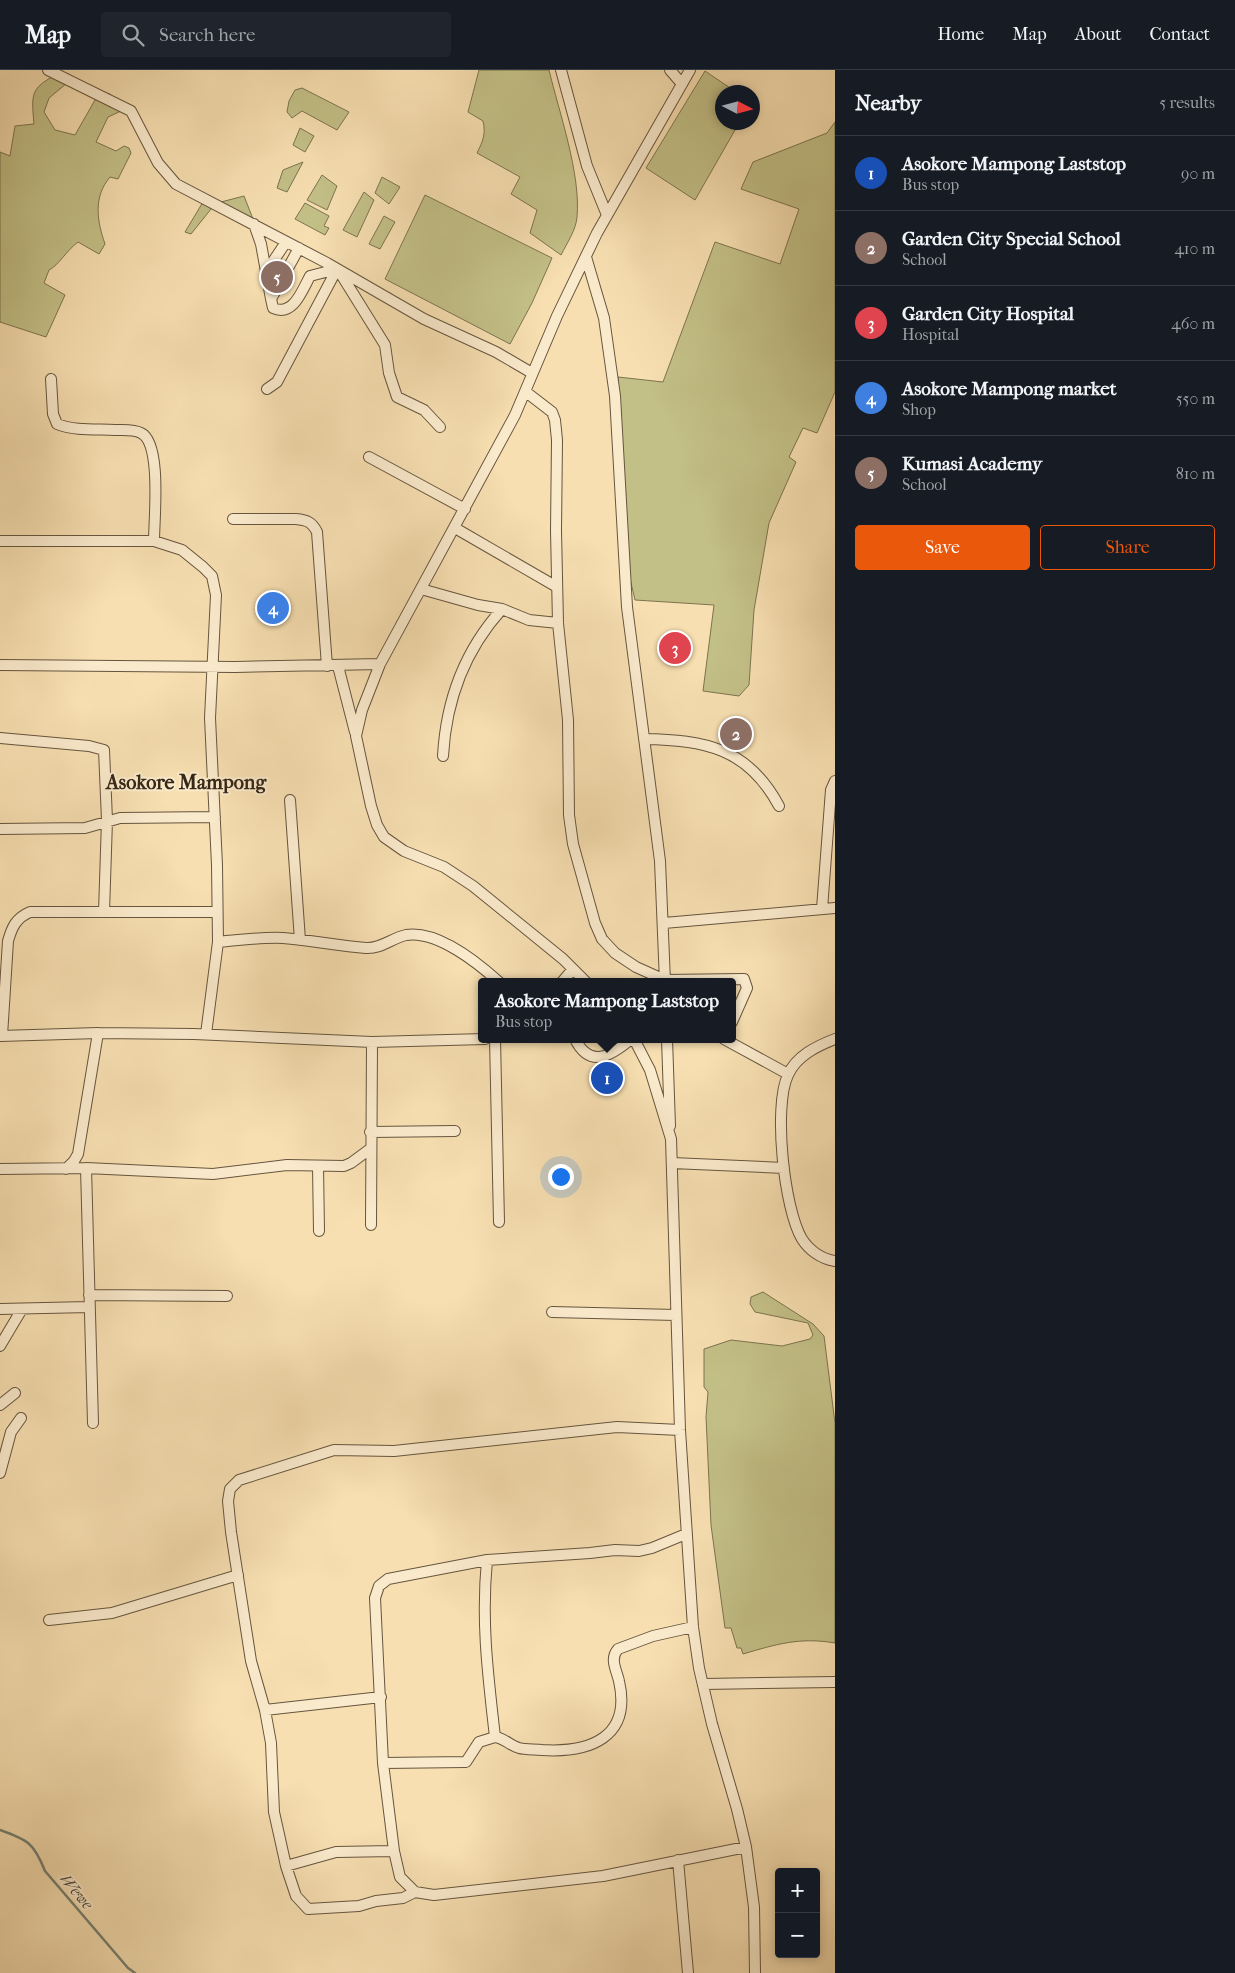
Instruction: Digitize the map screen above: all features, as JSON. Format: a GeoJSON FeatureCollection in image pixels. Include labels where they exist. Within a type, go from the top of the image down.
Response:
{"type":"FeatureCollection","features":[{"type":"Feature","properties":{"kind":"street"},"geometry":{"type":"LineString","coordinates":[[48,70],[131,111],[158,163],[176,184],[337,268],[424,319],[496,352],[532,373]]}},
{"type":"Feature","properties":{"kind":"street"},"geometry":{"type":"LineString","coordinates":[[561,70],[587,166],[607,215]]}},
{"type":"Feature","properties":{"kind":"street"},"geometry":{"type":"LineString","coordinates":[[670,70],[682,84]]}},
{"type":"Feature","properties":{"kind":"street"},"geometry":{"type":"LineString","coordinates":[[356,736],[362,710],[380,664],[455,528],[526,392],[532,373],[607,215],[690,70]]}},
{"type":"Feature","properties":{"kind":"street"},"geometry":{"type":"LineString","coordinates":[[254,224],[261,244],[273,308],[280,312],[286,310],[298,298],[318,259]]}},
{"type":"Feature","properties":{"kind":"street"},"geometry":{"type":"LineString","coordinates":[[271,299],[270,266],[286,242]]}},
{"type":"Feature","properties":{"kind":"street"},"geometry":{"type":"LineString","coordinates":[[271,299],[299,248]]}},
{"type":"Feature","properties":{"kind":"street"},"geometry":{"type":"LineString","coordinates":[[586,257],[604,318],[615,396],[627,607],[660,861],[665,978]]}},
{"type":"Feature","properties":{"kind":"street"},"geometry":{"type":"LineString","coordinates":[[310,276],[337,268]]}},
{"type":"Feature","properties":{"kind":"street"},"geometry":{"type":"LineString","coordinates":[[267,389],[277,382],[337,268]]}},
{"type":"Feature","properties":{"kind":"street"},"geometry":{"type":"LineString","coordinates":[[337,268],[385,345],[389,373],[397,397],[424,410],[440,426]]}},
{"type":"Feature","properties":{"kind":"street"},"geometry":{"type":"LineString","coordinates":[[51,379],[53,414],[57,424],[68,428],[142,433],[150,441],[154,456],[154,541]]}},
{"type":"Feature","properties":{"kind":"street"},"geometry":{"type":"LineString","coordinates":[[526,392],[552,412],[558,440],[558,623],[568,720],[569,815],[573,844],[595,922],[602,939],[615,953],[659,978]]}},
{"type":"Feature","properties":{"kind":"street"},"geometry":{"type":"LineString","coordinates":[[369,457],[465,509]]}},
{"type":"Feature","properties":{"kind":"street"},"geometry":{"type":"LineString","coordinates":[[233,519],[306,520],[313,524],[317,532],[332,666],[356,736],[371,806],[377,825],[384,838],[404,851],[454,872],[505,909],[582,978]]}},
{"type":"Feature","properties":{"kind":"street"},"geometry":{"type":"LineString","coordinates":[[455,528],[557,586]]}},
{"type":"Feature","properties":{"kind":"street"},"geometry":{"type":"LineString","coordinates":[[0,541],[154,541],[182,550],[212,576],[216,596],[210,718],[218,942],[206,1034]]}},
{"type":"Feature","properties":{"kind":"street"},"geometry":{"type":"LineString","coordinates":[[421,590],[478,605],[502,609],[529,620],[558,623]]}},
{"type":"Feature","properties":{"kind":"street"},"geometry":{"type":"LineString","coordinates":[[443,756],[444,735],[454,689],[491,622],[502,609]]}},
{"type":"Feature","properties":{"kind":"street"},"geometry":{"type":"LineString","coordinates":[[0,665],[214,667],[380,664]]}},
{"type":"Feature","properties":{"kind":"street"},"geometry":{"type":"LineString","coordinates":[[0,738],[89,746],[104,750],[107,820],[104,912]]}},
{"type":"Feature","properties":{"kind":"street"},"geometry":{"type":"LineString","coordinates":[[644,740],[685,740],[706,744],[728,753],[746,764],[760,777],[770,789],[779,806]]}},
{"type":"Feature","properties":{"kind":"street"},"geometry":{"type":"LineString","coordinates":[[822,909],[831,790],[835,781]]}},
{"type":"Feature","properties":{"kind":"street"},"geometry":{"type":"LineString","coordinates":[[290,800],[300,940]]}},
{"type":"Feature","properties":{"kind":"street"},"geometry":{"type":"LineString","coordinates":[[0,829],[85,828],[93,827],[107,820],[120,818],[215,817]]}},
{"type":"Feature","properties":{"kind":"street"},"geometry":{"type":"LineString","coordinates":[[664,923],[835,908]]}},
{"type":"Feature","properties":{"kind":"street"},"geometry":{"type":"LineString","coordinates":[[217,912],[30,912],[21,916],[15,922],[8,941],[1,1036],[98,1033],[206,1034],[372,1042],[478,1039]]}},
{"type":"Feature","properties":{"kind":"street"},"geometry":{"type":"LineString","coordinates":[[218,942],[281,938],[367,948],[382,946],[397,937],[416,935],[452,947],[474,960],[494,978]]}},
{"type":"Feature","properties":{"kind":"street"},"geometry":{"type":"LineString","coordinates":[[565,978],[573,969]]}},
{"type":"Feature","properties":{"kind":"street"},"geometry":{"type":"LineString","coordinates":[[736,979],[744,979],[747,988],[736,1013]]}},
{"type":"Feature","properties":{"kind":"street"},"geometry":{"type":"LineString","coordinates":[[66,1168],[74,1162],[78,1154],[98,1033]]}},
{"type":"Feature","properties":{"kind":"street"},"geometry":{"type":"LineString","coordinates":[[835,1039],[815,1046],[788,1074],[782,1094],[780,1121],[784,1168],[790,1202],[801,1238],[812,1252],[827,1260],[835,1261]]}},
{"type":"Feature","properties":{"kind":"street"},"geometry":{"type":"LineString","coordinates":[[371,1226],[370,1132],[372,1042]]}},
{"type":"Feature","properties":{"kind":"street"},"geometry":{"type":"LineString","coordinates":[[495,1043],[500,1222]]}},
{"type":"Feature","properties":{"kind":"street"},"geometry":{"type":"LineString","coordinates":[[577,1043],[586,1053],[605,1058],[626,1043]]}},
{"type":"Feature","properties":{"kind":"street"},"geometry":{"type":"LineString","coordinates":[[636,1043],[650,1070],[671,1139]]}},
{"type":"Feature","properties":{"kind":"street"},"geometry":{"type":"LineString","coordinates":[[667,1043],[680,1430],[693,1627],[704,1684],[746,1847],[754,1907],[756,1973]]}},
{"type":"Feature","properties":{"kind":"street"},"geometry":{"type":"LineString","coordinates":[[731,1043],[788,1074]]}},
{"type":"Feature","properties":{"kind":"street"},"geometry":{"type":"LineString","coordinates":[[370,1132],[455,1131]]}},
{"type":"Feature","properties":{"kind":"street"},"geometry":{"type":"LineString","coordinates":[[0,1169],[86,1168],[213,1174],[287,1164],[344,1166],[352,1163],[370,1149]]}},
{"type":"Feature","properties":{"kind":"street"},"geometry":{"type":"LineString","coordinates":[[672,1163],[784,1168]]}},
{"type":"Feature","properties":{"kind":"street"},"geometry":{"type":"LineString","coordinates":[[318,1166],[319,1231]]}},
{"type":"Feature","properties":{"kind":"street"},"geometry":{"type":"LineString","coordinates":[[86,1168],[93,1423]]}},
{"type":"Feature","properties":{"kind":"street"},"geometry":{"type":"LineString","coordinates":[[89,1295],[227,1296]]}},
{"type":"Feature","properties":{"kind":"street"},"geometry":{"type":"LineString","coordinates":[[0,1309],[89,1307]]}},
{"type":"Feature","properties":{"kind":"street"},"geometry":{"type":"LineString","coordinates":[[0,1346],[22,1309]]}},
{"type":"Feature","properties":{"kind":"street"},"geometry":{"type":"LineString","coordinates":[[552,1312],[676,1315]]}},
{"type":"Feature","properties":{"kind":"street"},"geometry":{"type":"LineString","coordinates":[[1,1401],[14,1393]]}},
{"type":"Feature","properties":{"kind":"street"},"geometry":{"type":"LineString","coordinates":[[0,1474],[12,1432],[21,1418]]}},
{"type":"Feature","properties":{"kind":"street"},"geometry":{"type":"LineString","coordinates":[[680,1430],[618,1427],[394,1451],[334,1450],[238,1480],[230,1489],[228,1501],[231,1532],[251,1661],[265,1710],[271,1743],[274,1812],[286,1866],[296,1896],[308,1909],[359,1906],[376,1901],[403,1898],[415,1892],[434,1894],[603,1876],[746,1847]]}},
{"type":"Feature","properties":{"kind":"street"},"geometry":{"type":"LineString","coordinates":[[415,1892],[400,1877],[394,1851],[383,1763],[375,1598],[379,1586],[388,1579],[487,1560],[615,1550],[639,1551],[652,1548],[686,1534]]}},
{"type":"Feature","properties":{"kind":"street"},"geometry":{"type":"LineString","coordinates":[[487,1560],[483,1616],[484,1645],[495,1737]]}},
{"type":"Feature","properties":{"kind":"street"},"geometry":{"type":"LineString","coordinates":[[49,1620],[112,1613],[238,1575]]}},
{"type":"Feature","properties":{"kind":"street"},"geometry":{"type":"LineString","coordinates":[[383,1763],[466,1762],[479,1742],[495,1737],[519,1748],[561,1751],[595,1745],[607,1736],[619,1717],[622,1703],[620,1683],[613,1659],[618,1649],[653,1636],[693,1627]]}},
{"type":"Feature","properties":{"kind":"street"},"geometry":{"type":"LineString","coordinates":[[704,1684],[835,1682]]}},
{"type":"Feature","properties":{"kind":"street"},"geometry":{"type":"LineString","coordinates":[[265,1710],[381,1697]]}},
{"type":"Feature","properties":{"kind":"street"},"geometry":{"type":"LineString","coordinates":[[286,1866],[336,1852],[394,1851]]}},
{"type":"Feature","properties":{"kind":"street"},"geometry":{"type":"LineString","coordinates":[[678,1860],[688,1973]]}},
{"type":"Feature","properties":{"kind":"shaded area"},"geometry":{"type":"Polygon","coordinates":[[[479,70],[549,70],[573,163],[576,182],[577,217],[575,227],[561,255],[530,233],[537,210],[511,194],[520,177],[477,153],[483,137],[483,121],[468,112],[479,70]]]}},
{"type":"Feature","properties":{"kind":"shaded area"},"geometry":{"type":"Polygon","coordinates":[[[705,71],[726,85],[715,85],[715,130],[735,130],[695,200],[646,168],[705,71]]]}},
{"type":"Feature","properties":{"kind":"shaded area"},"geometry":{"type":"Polygon","coordinates":[[[61,72],[69,74],[67,83],[49,98],[44,112],[55,130],[75,135],[99,93],[110,94],[121,111],[108,117],[96,142],[116,151],[124,146],[129,148],[131,153],[118,179],[110,177],[101,193],[98,209],[100,227],[105,244],[99,254],[78,242],[49,270],[44,283],[65,295],[46,337],[0,322],[0,152],[10,156],[15,126],[34,124],[33,97],[38,87],[61,72]]]}},
{"type":"Feature","properties":{"kind":"shaded area"},"geometry":{"type":"Polygon","coordinates":[[[302,88],[349,112],[337,130],[302,111],[292,118],[287,112],[289,101],[295,90],[302,88]]]}},
{"type":"Feature","properties":{"kind":"shaded area"},"geometry":{"type":"Polygon","coordinates":[[[835,122],[835,392],[817,433],[803,428],[789,457],[796,462],[769,523],[754,610],[749,685],[739,696],[703,691],[714,605],[635,600],[629,574],[618,377],[663,382],[715,242],[780,264],[799,209],[741,189],[753,162],[827,133],[835,122]]]}},
{"type":"Feature","properties":{"kind":"shaded area"},"geometry":{"type":"Polygon","coordinates":[[[300,128],[314,136],[305,152],[293,145],[300,128]]]}},
{"type":"Feature","properties":{"kind":"shaded area"},"geometry":{"type":"Polygon","coordinates":[[[303,162],[287,192],[277,188],[283,170],[303,162]]]}},
{"type":"Feature","properties":{"kind":"shaded area"},"geometry":{"type":"Polygon","coordinates":[[[322,175],[337,186],[327,210],[307,200],[322,175]]]}},
{"type":"Feature","properties":{"kind":"shaded area"},"geometry":{"type":"Polygon","coordinates":[[[382,177],[400,187],[389,204],[375,193],[382,177]]]}},
{"type":"Feature","properties":{"kind":"shaded area"},"geometry":{"type":"Polygon","coordinates":[[[364,192],[374,200],[357,237],[343,230],[364,192]]]}},
{"type":"Feature","properties":{"kind":"shaded area"},"geometry":{"type":"Polygon","coordinates":[[[425,195],[552,258],[532,303],[510,344],[385,279],[425,195]]]}},
{"type":"Feature","properties":{"kind":"shaded area"},"geometry":{"type":"Polygon","coordinates":[[[244,196],[253,219],[221,202],[244,196]]]}},
{"type":"Feature","properties":{"kind":"shaded area"},"geometry":{"type":"Polygon","coordinates":[[[203,202],[210,205],[211,209],[191,234],[185,232],[203,202]]]}},
{"type":"Feature","properties":{"kind":"shaded area"},"geometry":{"type":"Polygon","coordinates":[[[305,203],[329,216],[324,226],[329,228],[325,235],[295,219],[305,203]]]}},
{"type":"Feature","properties":{"kind":"shaded area"},"geometry":{"type":"Polygon","coordinates":[[[384,216],[395,222],[380,249],[369,244],[384,216]]]}},
{"type":"Feature","properties":{"kind":"shaded area"},"geometry":{"type":"Polygon","coordinates":[[[763,1292],[813,1324],[824,1336],[835,1423],[835,1643],[822,1641],[789,1642],[743,1654],[741,1648],[737,1648],[731,1628],[725,1628],[711,1525],[706,1417],[708,1392],[704,1387],[704,1349],[731,1340],[782,1346],[810,1339],[813,1335],[808,1323],[755,1312],[750,1304],[751,1297],[763,1292]]]}},
{"type":"Feature","properties":{"kind":"waterway","name":"Wewe"},"geometry":{"type":"LineString","coordinates":[[0,1830],[24,1840],[33,1848],[45,1871],[128,1968],[135,1973]]}},
{"type":"Feature","properties":{"kind":"place","name":"Kumasi Academy"},"geometry":{"type":"Point","coordinates":[277,277]}},
{"type":"Feature","properties":{"kind":"place","name":"Asokore Mampong market"},"geometry":{"type":"Point","coordinates":[273,608]}},
{"type":"Feature","properties":{"kind":"place","name":"Garden City Hospital"},"geometry":{"type":"Point","coordinates":[675,648]}},
{"type":"Feature","properties":{"kind":"place","name":"Garden City Special School"},"geometry":{"type":"Point","coordinates":[736,734]}},
{"type":"Feature","properties":{"kind":"place","name":"Asokore Mampong Laststop"},"geometry":{"type":"Point","coordinates":[607,1078]}},
{"type":"Feature","properties":{"kind":"district","name":"Asokore Mampong"},"geometry":{"type":"Point","coordinates":[186,782]}}]}
